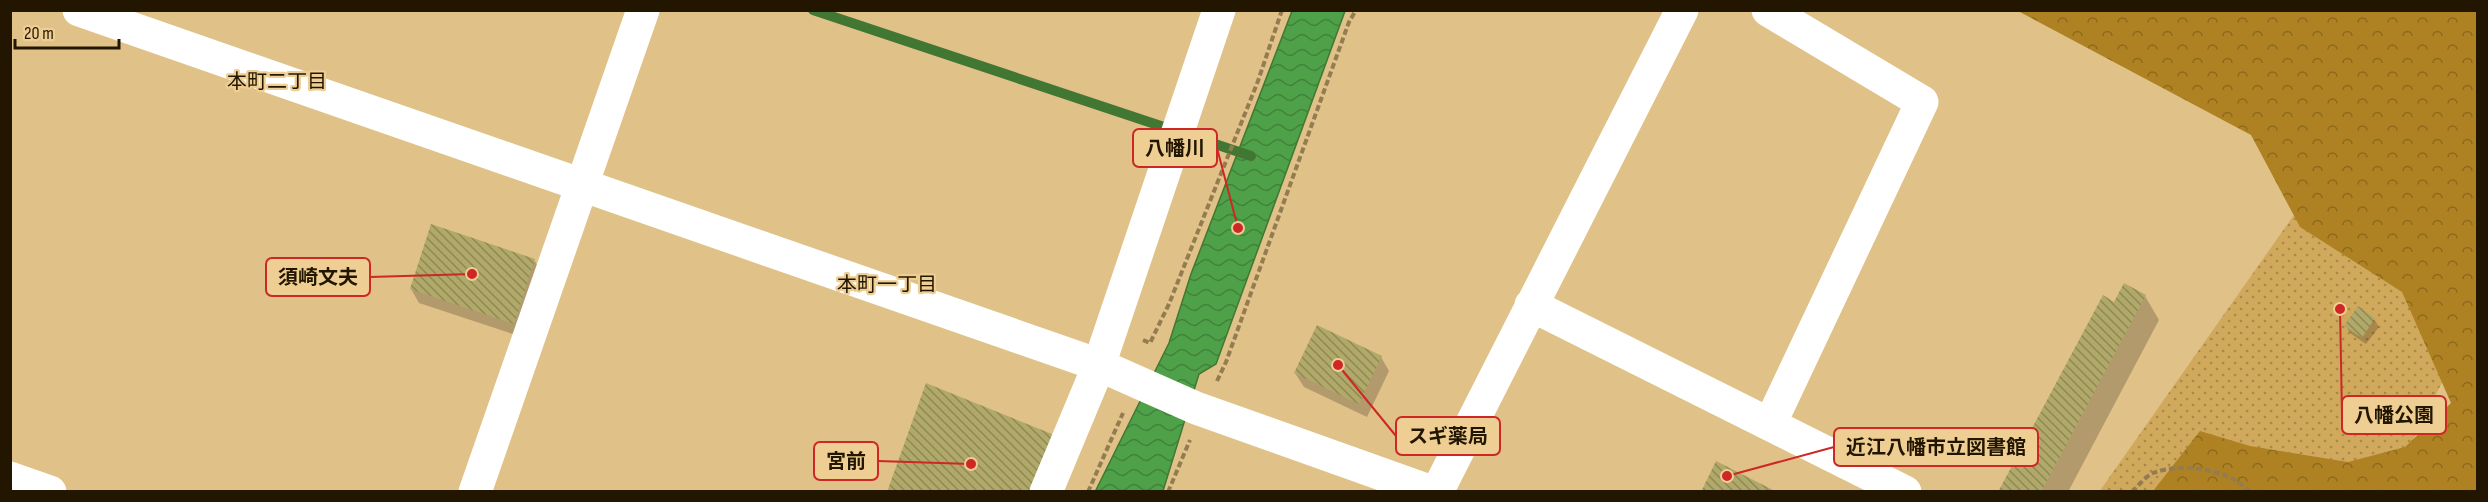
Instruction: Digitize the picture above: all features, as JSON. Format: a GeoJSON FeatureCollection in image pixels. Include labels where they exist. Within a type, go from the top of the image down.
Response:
{"type":"FeatureCollection","features":[{"type":"Feature","properties":{"kind":"street"},"geometry":{"type":"LineString","coordinates":[[79,10],[1099,365],[1138,384],[1201,409],[1432,492]]}},
{"type":"Feature","properties":{"kind":"street"},"geometry":{"type":"LineString","coordinates":[[475,492],[643,10]]}},
{"type":"Feature","properties":{"kind":"street"},"geometry":{"type":"LineString","coordinates":[[1046,492],[1099,365],[1219,10]]}},
{"type":"Feature","properties":{"kind":"street"},"geometry":{"type":"LineString","coordinates":[[1437,492],[1682,10]]}},
{"type":"Feature","properties":{"kind":"street"},"geometry":{"type":"LineString","coordinates":[[1768,10],[1922,102],[1770,424]]}},
{"type":"Feature","properties":{"kind":"street"},"geometry":{"type":"LineString","coordinates":[[1532,305],[1905,492]]}},
{"type":"Feature","properties":{"kind":"street"},"geometry":{"type":"LineString","coordinates":[[10,478],[50,492]]}},
{"type":"Feature","properties":{"kind":"path"},"geometry":{"type":"LineString","coordinates":[[1169,304],[1258,81],[1282,10]]}},
{"type":"Feature","properties":{"kind":"path"},"geometry":{"type":"LineString","coordinates":[[1167,492],[1201,409],[1230,351],[1349,22],[1356,10]]}},
{"type":"Feature","properties":{"kind":"path"},"geometry":{"type":"LineString","coordinates":[[1088,492],[1138,384]]}},
{"type":"Feature","properties":{"kind":"path"},"geometry":{"type":"LineString","coordinates":[[2132,492],[2152,473],[2187,468],[2214,471],[2243,483],[2250,492]]}},
{"type":"Feature","properties":{"kind":"shaded area"},"geometry":{"type":"Polygon","coordinates":[[[2315,185],[2461,345],[2387,491],[2099,492],[2315,185]]]}},
{"type":"Feature","properties":{"kind":"green space"},"geometry":{"type":"Polygon","coordinates":[[[2018,11],[2477,11],[2477,491],[2153,491],[2200,431],[2250,446],[2348,462],[2405,447],[2451,403],[2402,292],[2300,227],[2251,135],[2018,11]]]}},
{"type":"Feature","properties":{"kind":"water"},"geometry":{"type":"Polygon","coordinates":[[[1292,11],[1345,11],[1216,364],[1199,374],[1163,491],[1095,492],[1169,343],[1191,274],[1292,11]]]}},
{"type":"Feature","properties":{"kind":"building"},"geometry":{"type":"Polygon","coordinates":[[[431,224],[535,259],[514,324],[410,289],[431,224]]]}},
{"type":"Feature","properties":{"kind":"building"},"geometry":{"type":"Polygon","coordinates":[[[2124,283],[2146,295],[2041,492],[1998,492],[2103,295],[2114,302],[2124,283]]]}},
{"type":"Feature","properties":{"kind":"building"},"geometry":{"type":"Polygon","coordinates":[[[2358,306],[2375,318],[2362,338],[2344,326],[2358,306]]]}},
{"type":"Feature","properties":{"kind":"building"},"geometry":{"type":"Polygon","coordinates":[[[1317,325],[1382,356],[1359,404],[1294,373],[1317,325]]]}},
{"type":"Feature","properties":{"kind":"building"},"geometry":{"type":"Polygon","coordinates":[[[926,383],[1057,436],[1035,492],[887,492],[926,383]]]}},
{"type":"Feature","properties":{"kind":"building"},"geometry":{"type":"Polygon","coordinates":[[[1716,461],[1777,492],[1701,492],[1716,461]]]}},
{"type":"Feature","properties":{"kind":"waterway"},"geometry":{"type":"LineString","coordinates":[[813,10],[1251,156]]}},
{"type":"Feature","properties":{"kind":"place","name":"八幡川"},"geometry":{"type":"Point","coordinates":[1238,228]}},
{"type":"Feature","properties":{"kind":"place","name":"須崎文夫"},"geometry":{"type":"Point","coordinates":[472,274]}},
{"type":"Feature","properties":{"kind":"place","name":"八幡公園"},"geometry":{"type":"Point","coordinates":[2340,309]}},
{"type":"Feature","properties":{"kind":"place","name":"スギ薬局"},"geometry":{"type":"Point","coordinates":[1338,365]}},
{"type":"Feature","properties":{"kind":"place","name":"宮前"},"geometry":{"type":"Point","coordinates":[971,464]}},
{"type":"Feature","properties":{"kind":"place","name":"近江八幡市立図書館"},"geometry":{"type":"Point","coordinates":[1727,476]}},
{"type":"Feature","properties":{"kind":"district","name":"本町二丁目"},"geometry":{"type":"Point","coordinates":[277,82]}},
{"type":"Feature","properties":{"kind":"district","name":"本町一丁目"},"geometry":{"type":"Point","coordinates":[887,285]}}]}
